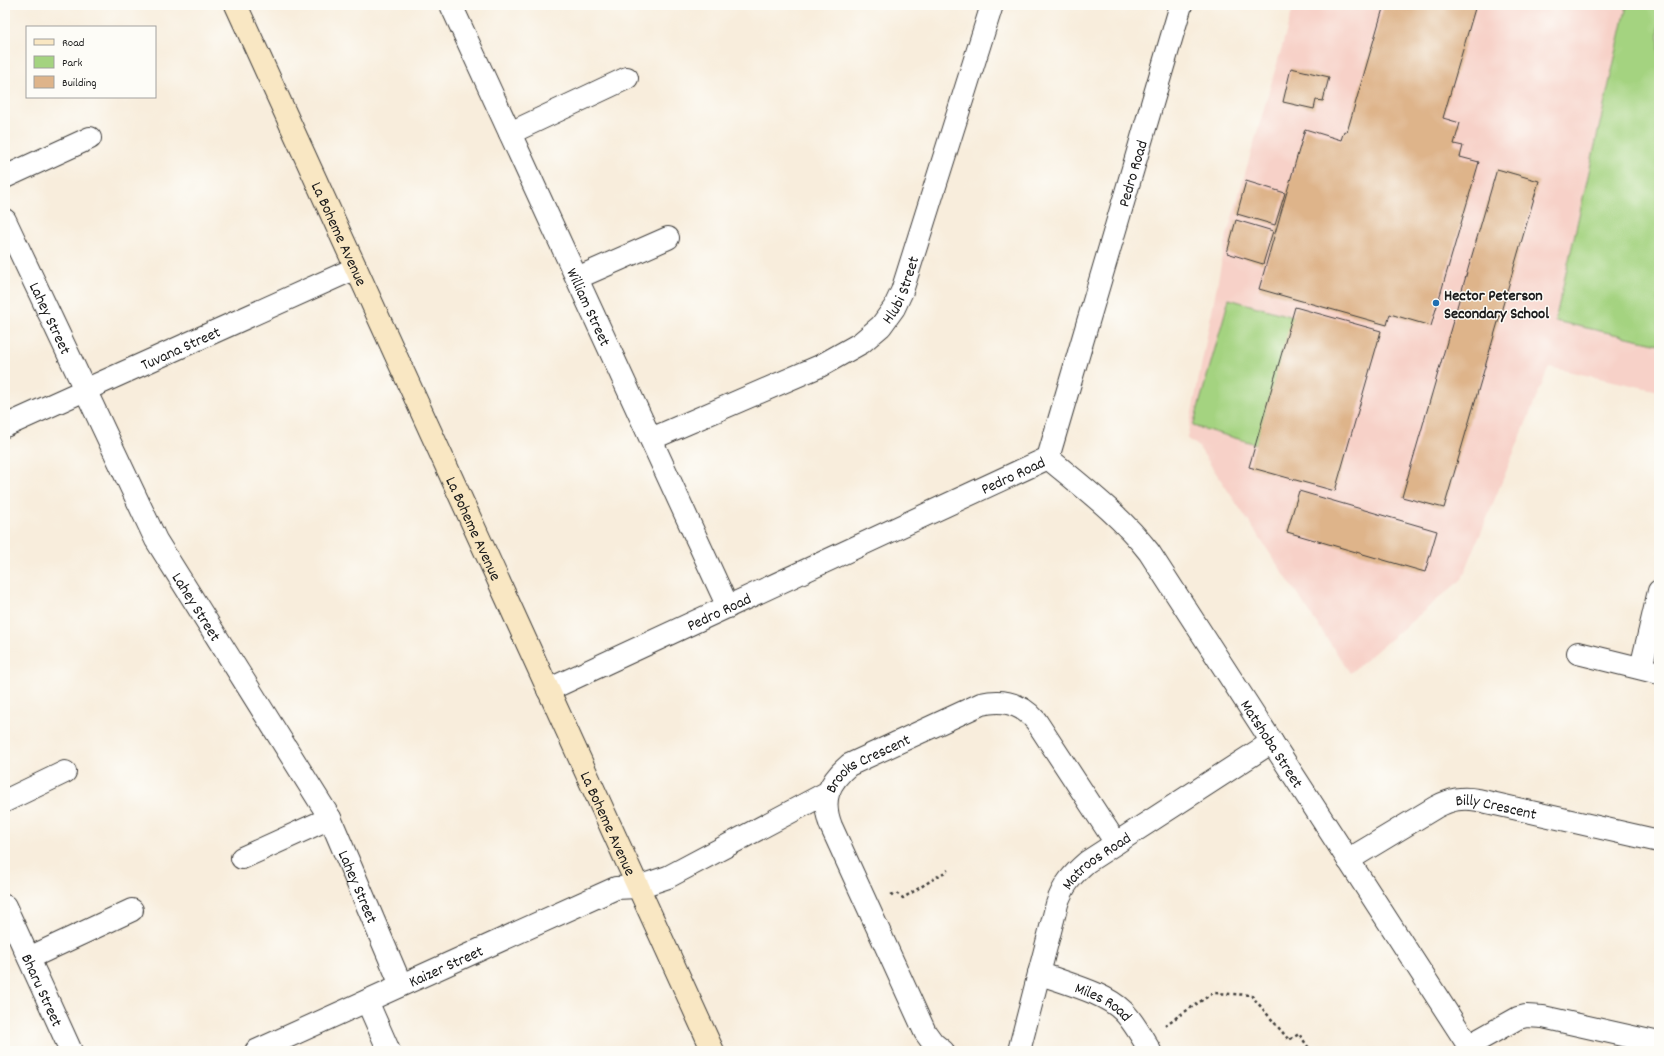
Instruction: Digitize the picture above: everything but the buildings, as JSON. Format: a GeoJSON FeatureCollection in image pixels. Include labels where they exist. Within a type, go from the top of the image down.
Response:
{"type":"FeatureCollection","features":[{"type":"Feature","properties":{"kind":"street","name":"La Boheme Avenue"},"geometry":{"type":"LineString","coordinates":[[236,5],[713,1051]]}},
{"type":"Feature","properties":{"kind":"street","name":"William Street"},"geometry":{"type":"LineString","coordinates":[[452,5],[728,607]]}},
{"type":"Feature","properties":{"kind":"street","name":"Hlubi Street"},"geometry":{"type":"LineString","coordinates":[[651,439],[820,366],[861,343],[881,326],[894,308],[902,291],[992,5]]}},
{"type":"Feature","properties":{"kind":"street","name":"Pedro Road"},"geometry":{"type":"LineString","coordinates":[[548,690],[1048,458],[1181,5]]}},
{"type":"Feature","properties":{"kind":"street"},"geometry":{"type":"LineString","coordinates":[[510,133],[628,78]]}},
{"type":"Feature","properties":{"kind":"street"},"geometry":{"type":"LineString","coordinates":[[5,177],[90,138]]}},
{"type":"Feature","properties":{"kind":"street","name":"Lahey Street"},"geometry":{"type":"LineString","coordinates":[[5,220],[156,540],[330,818],[401,985]]}},
{"type":"Feature","properties":{"kind":"street"},"geometry":{"type":"LineString","coordinates":[[577,278],[668,238]]}},
{"type":"Feature","properties":{"kind":"street","name":"Tuvana Street"},"geometry":{"type":"LineString","coordinates":[[5,426],[356,268]]}},
{"type":"Feature","properties":{"kind":"street","name":"Matshoba Street"},"geometry":{"type":"LineString","coordinates":[[1048,458],[1102,502],[1135,534],[1149,552],[1470,1049]]}},
{"type":"Feature","properties":{"kind":"street"},"geometry":{"type":"LineString","coordinates":[[1578,653],[1650,670],[1659,591]]}},
{"type":"Feature","properties":{"kind":"street","name":"Brooks Crescent"},"geometry":{"type":"LineString","coordinates":[[943,1051],[925,1032],[827,815],[826,804],[828,792],[840,773],[849,766],[981,704],[1002,701],[1012,703],[1030,713],[1036,721],[1116,843]]}},
{"type":"Feature","properties":{"kind":"street","name":"Matroos Road"},"geometry":{"type":"LineString","coordinates":[[1019,1051],[1057,904],[1061,892],[1068,881],[1087,862],[1272,742]]}},
{"type":"Feature","properties":{"kind":"street"},"geometry":{"type":"LineString","coordinates":[[5,801],[66,772]]}},
{"type":"Feature","properties":{"kind":"street","name":"Kaizer Street"},"geometry":{"type":"LineString","coordinates":[[256,1051],[616,888],[638,887],[668,877],[828,792]]}},
{"type":"Feature","properties":{"kind":"street","name":"Billy Crescent"},"geometry":{"type":"LineString","coordinates":[[1348,860],[1436,807],[1447,801],[1459,798],[1474,799],[1659,841]]}},
{"type":"Feature","properties":{"kind":"street"},"geometry":{"type":"LineString","coordinates":[[242,858],[330,818]]}},
{"type":"Feature","properties":{"kind":"street","name":"Bharu Street"},"geometry":{"type":"LineString","coordinates":[[5,906],[71,1051]]}},
{"type":"Feature","properties":{"kind":"street"},"geometry":{"type":"LineString","coordinates":[[29,958],[132,910]]}},
{"type":"Feature","properties":{"kind":"street","name":"Miles Road"},"geometry":{"type":"LineString","coordinates":[[1039,973],[1101,996],[1112,1002],[1130,1018],[1147,1045]]}},
{"type":"Feature","properties":{"kind":"street"},"geometry":{"type":"LineString","coordinates":[[366,1001],[390,1051]]}},
{"type":"Feature","properties":{"kind":"street"},"geometry":{"type":"LineString","coordinates":[[1470,1049],[1511,1022],[1526,1016],[1543,1018],[1659,1043]]}},
{"type":"Feature","properties":{"kind":"path"},"geometry":{"type":"LineString","coordinates":[[867,906],[896,893],[903,898],[948,870]]}},
{"type":"Feature","properties":{"kind":"path"},"geometry":{"type":"LineString","coordinates":[[1147,1045],[1213,993],[1251,995],[1289,1040],[1299,1034],[1311,1051]]}},
{"type":"Feature","properties":{"kind":"shaded area","name":"Hector Peterson Secondary School"},"geometry":{"type":"Polygon","coordinates":[[[1294,5],[1659,5],[1659,391],[1549,367],[1462,579],[1350,673],[1198,446],[1187,438],[1226,239],[1294,5]]]}},
{"type":"Feature","properties":{"kind":"green space"},"geometry":{"type":"Polygon","coordinates":[[[1627,5],[1659,5],[1659,344],[1555,321],[1627,5]]]}},
{"type":"Feature","properties":{"kind":"green space"},"geometry":{"type":"Polygon","coordinates":[[[1229,299],[1293,317],[1256,444],[1193,426],[1229,299]]]}},
{"type":"Feature","properties":{"kind":"place","name":"Hector Peterson Secondary School"},"geometry":{"type":"Point","coordinates":[1436,303]}}]}
